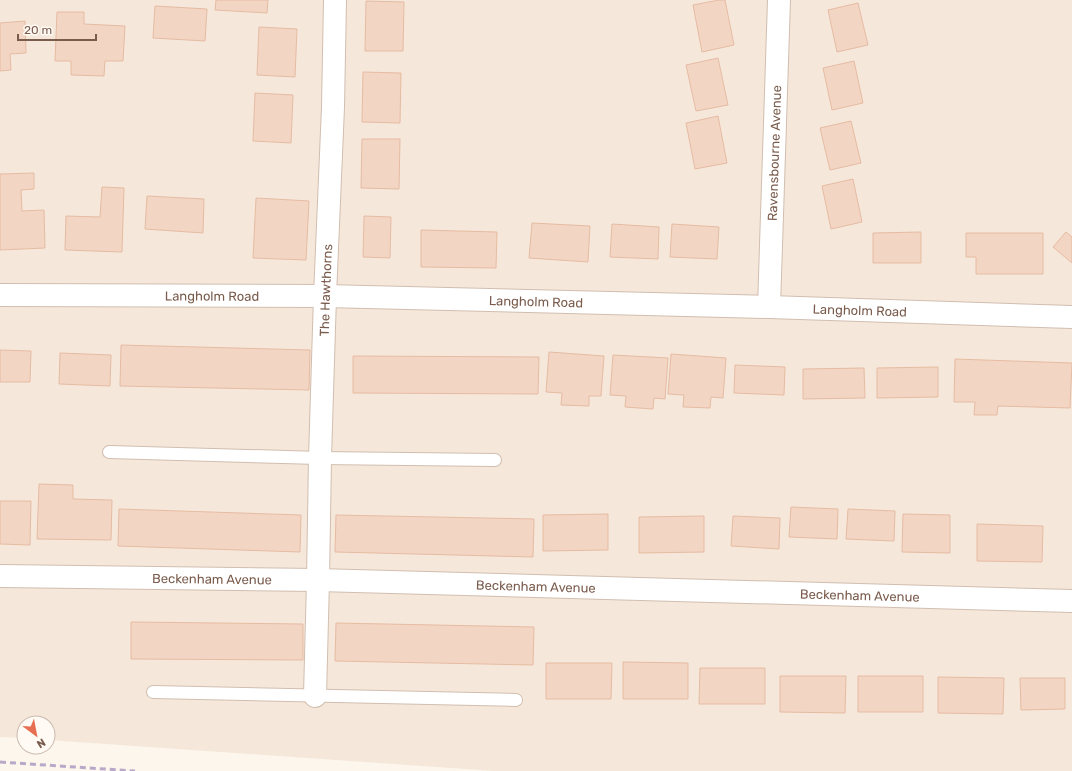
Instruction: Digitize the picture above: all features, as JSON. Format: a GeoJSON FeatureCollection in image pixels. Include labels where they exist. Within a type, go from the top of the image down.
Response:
{"type":"FeatureCollection","features":[{"type":"Feature","properties":{"kind":"street","name":"The Hawthorns"},"geometry":{"type":"LineString","coordinates":[[315,696],[320,458],[333,107],[335,0]]}},
{"type":"Feature","properties":{"kind":"street","name":"Ravensbourne Avenue"},"geometry":{"type":"LineString","coordinates":[[769,307],[779,0]]}},
{"type":"Feature","properties":{"kind":"street","name":"Langholm Road"},"geometry":{"type":"LineString","coordinates":[[0,295],[325,296],[769,307],[1072,317]]}},
{"type":"Feature","properties":{"kind":"street","name":"Beckenham Avenue"},"geometry":{"type":"LineString","coordinates":[[0,576],[318,580],[1072,601]]}},
{"type":"Feature","properties":{"kind":"lane"},"geometry":{"type":"LineString","coordinates":[[109,452],[320,458],[495,460]]}},
{"type":"Feature","properties":{"kind":"lane"},"geometry":{"type":"LineString","coordinates":[[153,692],[516,700]]}},
{"type":"Feature","properties":{"kind":"shaded area"},"geometry":{"type":"Polygon","coordinates":[[[0,0],[1072,0],[1072,771],[494,771],[56,741],[56,715],[16,715],[16,738],[0,737],[0,0]]]}},
{"type":"Feature","properties":{"kind":"building"},"geometry":{"type":"Polygon","coordinates":[[[216,0],[268,0],[267,13],[215,10],[216,0]]]}},
{"type":"Feature","properties":{"kind":"building"},"geometry":{"type":"Polygon","coordinates":[[[725,0],[734,45],[702,52],[693,5],[725,0]]]}},
{"type":"Feature","properties":{"kind":"building"},"geometry":{"type":"Polygon","coordinates":[[[366,1],[404,2],[403,51],[365,51],[366,1]]]}},
{"type":"Feature","properties":{"kind":"building"},"geometry":{"type":"Polygon","coordinates":[[[858,3],[868,45],[837,52],[828,10],[858,3]]]}},
{"type":"Feature","properties":{"kind":"building"},"geometry":{"type":"Polygon","coordinates":[[[155,6],[207,9],[205,41],[153,38],[155,6]]]}},
{"type":"Feature","properties":{"kind":"building"},"geometry":{"type":"Polygon","coordinates":[[[57,12],[84,12],[84,24],[125,26],[123,61],[105,61],[104,76],[71,75],[71,61],[55,61],[57,12]]]}},
{"type":"Feature","properties":{"kind":"building"},"geometry":{"type":"Polygon","coordinates":[[[25,21],[26,53],[10,54],[11,70],[0,71],[0,23],[25,21]]]}},
{"type":"Feature","properties":{"kind":"building"},"geometry":{"type":"Polygon","coordinates":[[[259,27],[297,29],[295,77],[257,75],[259,27]]]}},
{"type":"Feature","properties":{"kind":"building"},"geometry":{"type":"Polygon","coordinates":[[[718,58],[728,105],[696,111],[686,65],[718,58]]]}},
{"type":"Feature","properties":{"kind":"building"},"geometry":{"type":"Polygon","coordinates":[[[854,61],[863,103],[832,110],[823,68],[854,61]]]}},
{"type":"Feature","properties":{"kind":"building"},"geometry":{"type":"Polygon","coordinates":[[[363,72],[401,73],[400,123],[362,122],[363,72]]]}},
{"type":"Feature","properties":{"kind":"building"},"geometry":{"type":"Polygon","coordinates":[[[255,93],[293,95],[291,143],[253,141],[255,93]]]}},
{"type":"Feature","properties":{"kind":"building"},"geometry":{"type":"Polygon","coordinates":[[[718,116],[727,163],[695,169],[686,123],[718,116]]]}},
{"type":"Feature","properties":{"kind":"building"},"geometry":{"type":"Polygon","coordinates":[[[851,121],[861,163],[830,170],[820,128],[851,121]]]}},
{"type":"Feature","properties":{"kind":"building"},"geometry":{"type":"Polygon","coordinates":[[[362,139],[400,139],[399,189],[361,188],[362,139]]]}},
{"type":"Feature","properties":{"kind":"building"},"geometry":{"type":"Polygon","coordinates":[[[34,173],[34,189],[21,190],[22,211],[44,210],[45,248],[0,250],[0,174],[34,173]]]}},
{"type":"Feature","properties":{"kind":"building"},"geometry":{"type":"Polygon","coordinates":[[[853,179],[862,222],[831,229],[822,186],[853,179]]]}},
{"type":"Feature","properties":{"kind":"building"},"geometry":{"type":"Polygon","coordinates":[[[102,187],[124,188],[122,252],[65,250],[66,216],[100,217],[102,187]]]}},
{"type":"Feature","properties":{"kind":"building"},"geometry":{"type":"Polygon","coordinates":[[[147,196],[204,199],[203,233],[145,229],[147,196]]]}},
{"type":"Feature","properties":{"kind":"building"},"geometry":{"type":"Polygon","coordinates":[[[256,198],[309,201],[306,260],[253,258],[256,198]]]}},
{"type":"Feature","properties":{"kind":"building"},"geometry":{"type":"Polygon","coordinates":[[[364,216],[391,217],[390,258],[363,257],[364,216]]]}},
{"type":"Feature","properties":{"kind":"building"},"geometry":{"type":"Polygon","coordinates":[[[532,223],[590,226],[588,262],[529,258],[532,223]]]}},
{"type":"Feature","properties":{"kind":"building"},"geometry":{"type":"Polygon","coordinates":[[[612,224],[659,227],[658,259],[610,257],[612,224]]]}},
{"type":"Feature","properties":{"kind":"building"},"geometry":{"type":"Polygon","coordinates":[[[672,224],[719,227],[717,259],[670,257],[672,224]]]}},
{"type":"Feature","properties":{"kind":"building"},"geometry":{"type":"Polygon","coordinates":[[[421,230],[497,232],[496,268],[421,267],[421,230]]]}},
{"type":"Feature","properties":{"kind":"building"},"geometry":{"type":"Polygon","coordinates":[[[921,232],[921,263],[873,263],[873,233],[921,232]]]}},
{"type":"Feature","properties":{"kind":"building"},"geometry":{"type":"Polygon","coordinates":[[[1066,232],[1072,237],[1072,263],[1053,247],[1066,232]]]}},
{"type":"Feature","properties":{"kind":"building"},"geometry":{"type":"Polygon","coordinates":[[[966,233],[1043,233],[1043,274],[976,274],[976,257],[966,257],[966,233]]]}},
{"type":"Feature","properties":{"kind":"building"},"geometry":{"type":"Polygon","coordinates":[[[121,345],[310,350],[309,390],[120,386],[121,345]]]}},
{"type":"Feature","properties":{"kind":"building"},"geometry":{"type":"Polygon","coordinates":[[[0,350],[31,351],[30,382],[0,382],[0,350]]]}},
{"type":"Feature","properties":{"kind":"building"},"geometry":{"type":"Polygon","coordinates":[[[549,352],[604,356],[601,396],[589,396],[589,406],[561,405],[562,393],[546,392],[549,352]]]}},
{"type":"Feature","properties":{"kind":"building"},"geometry":{"type":"Polygon","coordinates":[[[60,353],[111,355],[110,386],[59,384],[60,353]]]}},
{"type":"Feature","properties":{"kind":"building"},"geometry":{"type":"Polygon","coordinates":[[[671,354],[726,358],[723,398],[711,397],[710,408],[683,407],[684,395],[668,394],[671,354]]]}},
{"type":"Feature","properties":{"kind":"building"},"geometry":{"type":"Polygon","coordinates":[[[613,355],[668,358],[665,399],[654,398],[653,409],[625,407],[626,396],[610,395],[613,355]]]}},
{"type":"Feature","properties":{"kind":"building"},"geometry":{"type":"Polygon","coordinates":[[[353,356],[539,357],[538,394],[353,393],[353,356]]]}},
{"type":"Feature","properties":{"kind":"building"},"geometry":{"type":"Polygon","coordinates":[[[955,359],[1072,363],[1070,408],[998,406],[997,415],[974,415],[975,402],[954,402],[955,359]]]}},
{"type":"Feature","properties":{"kind":"building"},"geometry":{"type":"Polygon","coordinates":[[[735,365],[785,367],[784,395],[734,393],[735,365]]]}},
{"type":"Feature","properties":{"kind":"building"},"geometry":{"type":"Polygon","coordinates":[[[938,367],[938,397],[877,398],[877,368],[938,367]]]}},
{"type":"Feature","properties":{"kind":"building"},"geometry":{"type":"Polygon","coordinates":[[[864,368],[865,398],[803,399],[803,369],[864,368]]]}},
{"type":"Feature","properties":{"kind":"building"},"geometry":{"type":"Polygon","coordinates":[[[39,484],[73,485],[73,499],[112,500],[111,540],[37,539],[39,484]]]}},
{"type":"Feature","properties":{"kind":"building"},"geometry":{"type":"Polygon","coordinates":[[[0,501],[31,501],[30,545],[0,544],[0,501]]]}},
{"type":"Feature","properties":{"kind":"building"},"geometry":{"type":"Polygon","coordinates":[[[791,507],[838,509],[837,539],[789,537],[791,507]]]}},
{"type":"Feature","properties":{"kind":"building"},"geometry":{"type":"Polygon","coordinates":[[[119,509],[301,515],[300,552],[118,546],[119,509]]]}},
{"type":"Feature","properties":{"kind":"building"},"geometry":{"type":"Polygon","coordinates":[[[848,509],[895,511],[894,541],[846,539],[848,509]]]}},
{"type":"Feature","properties":{"kind":"building"},"geometry":{"type":"Polygon","coordinates":[[[608,514],[608,550],[543,551],[543,515],[608,514]]]}},
{"type":"Feature","properties":{"kind":"building"},"geometry":{"type":"Polygon","coordinates":[[[903,514],[950,515],[950,553],[902,552],[903,514]]]}},
{"type":"Feature","properties":{"kind":"building"},"geometry":{"type":"Polygon","coordinates":[[[336,515],[534,519],[533,557],[335,552],[336,515]]]}},
{"type":"Feature","properties":{"kind":"building"},"geometry":{"type":"Polygon","coordinates":[[[704,516],[704,552],[639,553],[639,517],[704,516]]]}},
{"type":"Feature","properties":{"kind":"building"},"geometry":{"type":"Polygon","coordinates":[[[733,516],[780,518],[779,549],[731,546],[733,516]]]}},
{"type":"Feature","properties":{"kind":"building"},"geometry":{"type":"Polygon","coordinates":[[[977,524],[1043,526],[1042,562],[977,561],[977,524]]]}},
{"type":"Feature","properties":{"kind":"building"},"geometry":{"type":"Polygon","coordinates":[[[131,622],[303,624],[303,660],[131,659],[131,622]]]}},
{"type":"Feature","properties":{"kind":"building"},"geometry":{"type":"Polygon","coordinates":[[[336,623],[534,627],[533,665],[335,661],[336,623]]]}},
{"type":"Feature","properties":{"kind":"building"},"geometry":{"type":"Polygon","coordinates":[[[623,662],[688,663],[688,699],[623,699],[623,662]]]}},
{"type":"Feature","properties":{"kind":"building"},"geometry":{"type":"Polygon","coordinates":[[[546,663],[612,663],[611,699],[546,699],[546,663]]]}},
{"type":"Feature","properties":{"kind":"building"},"geometry":{"type":"Polygon","coordinates":[[[700,668],[765,668],[765,704],[699,704],[700,668]]]}},
{"type":"Feature","properties":{"kind":"building"},"geometry":{"type":"Polygon","coordinates":[[[780,676],[846,676],[845,713],[780,712],[780,676]]]}},
{"type":"Feature","properties":{"kind":"building"},"geometry":{"type":"Polygon","coordinates":[[[858,676],[923,676],[923,712],[858,712],[858,676]]]}},
{"type":"Feature","properties":{"kind":"building"},"geometry":{"type":"Polygon","coordinates":[[[938,677],[1004,678],[1003,714],[938,713],[938,677]]]}},
{"type":"Feature","properties":{"kind":"building"},"geometry":{"type":"Polygon","coordinates":[[[1020,678],[1065,678],[1065,709],[1021,710],[1020,678]]]}},
{"type":"Feature","properties":{"kind":"railway"},"geometry":{"type":"LineString","coordinates":[[0,762],[135,771]]}}]}
